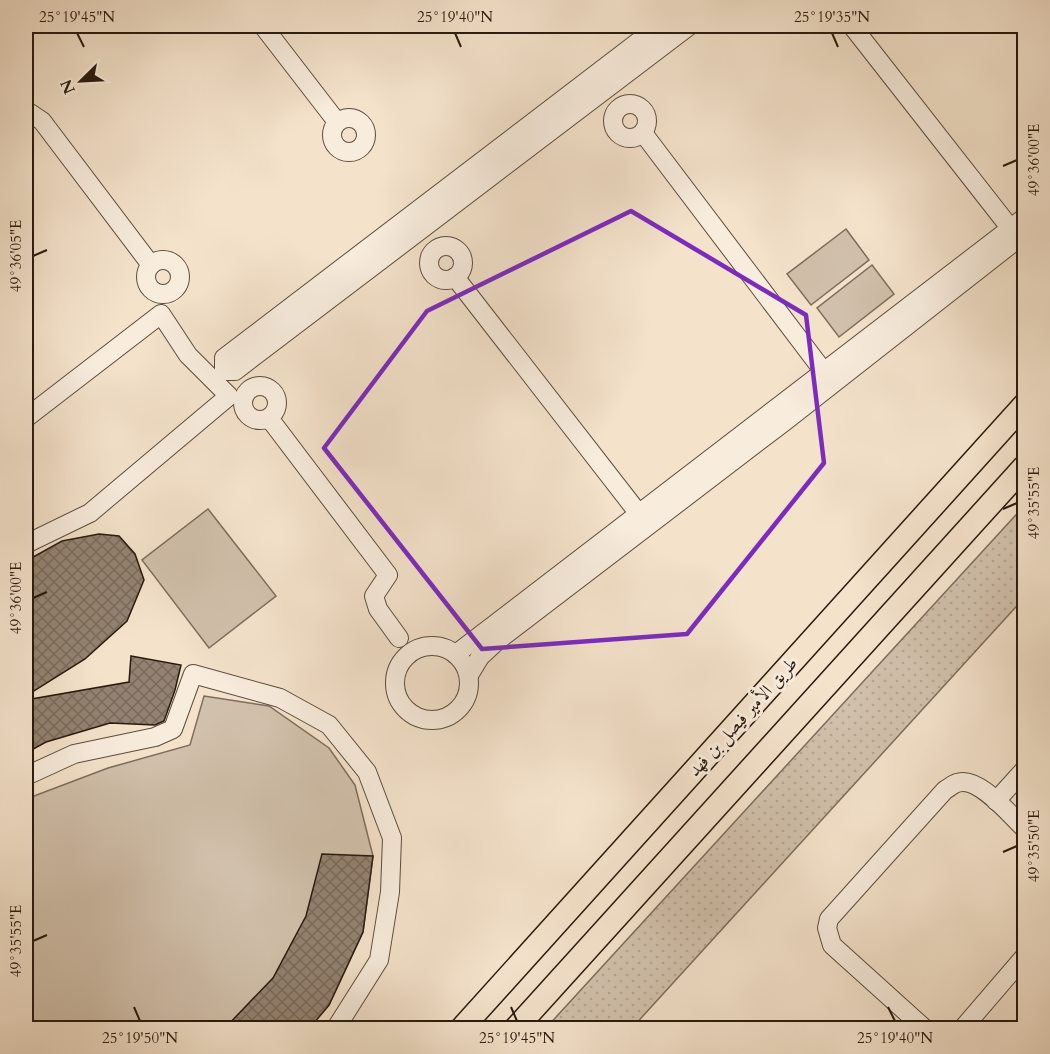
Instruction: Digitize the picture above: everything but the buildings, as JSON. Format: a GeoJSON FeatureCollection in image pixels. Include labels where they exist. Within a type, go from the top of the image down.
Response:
{"type":"FeatureCollection","features":[{"type":"Feature","properties":{"kind":"main road","name":"طريق الأمير فيصل بن فهد"},"geometry":{"type":"LineString","coordinates":[[462,1029],[1024,405]]}},
{"type":"Feature","properties":{"kind":"main road"},"geometry":{"type":"LineString","coordinates":[[516,1029],[1024,467]]}},
{"type":"Feature","properties":{"kind":"street"},"geometry":{"type":"LineString","coordinates":[[263,26],[337,122]]}},
{"type":"Feature","properties":{"kind":"street"},"geometry":{"type":"LineString","coordinates":[[228,366],[659,26]]}},
{"type":"Feature","properties":{"kind":"street"},"geometry":{"type":"LineString","coordinates":[[228,366],[689,26]]}},
{"type":"Feature","properties":{"kind":"street"},"geometry":{"type":"LineString","coordinates":[[852,26],[1020,227]]}},
{"type":"Feature","properties":{"kind":"street"},"geometry":{"type":"LineString","coordinates":[[26,114],[30,113],[42,121],[151,265]]}},
{"type":"Feature","properties":{"kind":"street"},"geometry":{"type":"LineString","coordinates":[[643,133],[824,372]]}},
{"type":"Feature","properties":{"kind":"street"},"geometry":{"type":"LineString","coordinates":[[456,654],[824,372],[1020,227]]}},
{"type":"Feature","properties":{"kind":"street"},"geometry":{"type":"LineString","coordinates":[[468,675],[480,657],[497,641],[784,422],[1020,227]]}},
{"type":"Feature","properties":{"kind":"street"},"geometry":{"type":"LineString","coordinates":[[455,277],[639,514]]}},
{"type":"Feature","properties":{"kind":"street"},"geometry":{"type":"LineString","coordinates":[[26,418],[161,314],[188,356],[229,396],[90,513],[26,544]]}},
{"type":"Feature","properties":{"kind":"street"},"geometry":{"type":"LineString","coordinates":[[228,366],[245,396],[244,406],[249,416],[258,420],[269,418],[276,409],[276,398],[269,389],[253,388],[245,396]]}},
{"type":"Feature","properties":{"kind":"street"},"geometry":{"type":"LineString","coordinates":[[269,418],[388,575],[374,596],[378,609],[399,639],[416,650]]}},
{"type":"Feature","properties":{"kind":"street"},"geometry":{"type":"LineString","coordinates":[[399,639],[401,662]]}},
{"type":"Feature","properties":{"kind":"street"},"geometry":{"type":"LineString","coordinates":[[433,645],[446,648],[456,654],[464,664],[468,675],[469,687],[466,699],[450,716],[438,720],[426,720],[415,716],[398,698],[395,686],[396,673],[401,662],[421,647],[433,645]]}},
{"type":"Feature","properties":{"kind":"street"},"geometry":{"type":"LineString","coordinates":[[26,776],[74,754],[155,737],[173,729],[193,674],[280,698],[329,725],[367,772],[392,838],[390,892],[379,960],[336,1029]]}},
{"type":"Feature","properties":{"kind":"street"},"geometry":{"type":"LineString","coordinates":[[996,801],[1024,770]]}},
{"type":"Feature","properties":{"kind":"street"},"geometry":{"type":"LineString","coordinates":[[924,1029],[832,945],[827,928],[829,919],[945,790],[957,782],[969,781],[983,789],[1024,828]]}},
{"type":"Feature","properties":{"kind":"street"},"geometry":{"type":"LineString","coordinates":[[974,1025],[1024,957]]}},
{"type":"Feature","properties":{"kind":"highlighted area"},"geometry":{"type":"Polygon","coordinates":[[[631,211],[806,315],[824,463],[687,634],[482,649],[324,448],[427,311],[631,211]]]}},
{"type":"Feature","properties":{"kind":"shaded area"},"geometry":{"type":"Polygon","coordinates":[[[846,229],[869,260],[811,305],[787,274],[846,229]]]}},
{"type":"Feature","properties":{"kind":"shaded area"},"geometry":{"type":"Polygon","coordinates":[[[872,265],[894,294],[839,337],[817,308],[872,265]]]}},
{"type":"Feature","properties":{"kind":"shaded area"},"geometry":{"type":"Polygon","coordinates":[[[1024,506],[1024,598],[632,1028],[546,1028],[1024,506]]]}},
{"type":"Feature","properties":{"kind":"shaded area"},"geometry":{"type":"Polygon","coordinates":[[[208,509],[276,596],[209,648],[142,560],[208,509]]]}},
{"type":"Feature","properties":{"kind":"shaded area"},"geometry":{"type":"Polygon","coordinates":[[[204,696],[269,706],[329,748],[355,785],[373,856],[363,932],[329,1005],[309,1028],[26,1028],[26,799],[108,768],[190,745],[204,696]]]}}]}
